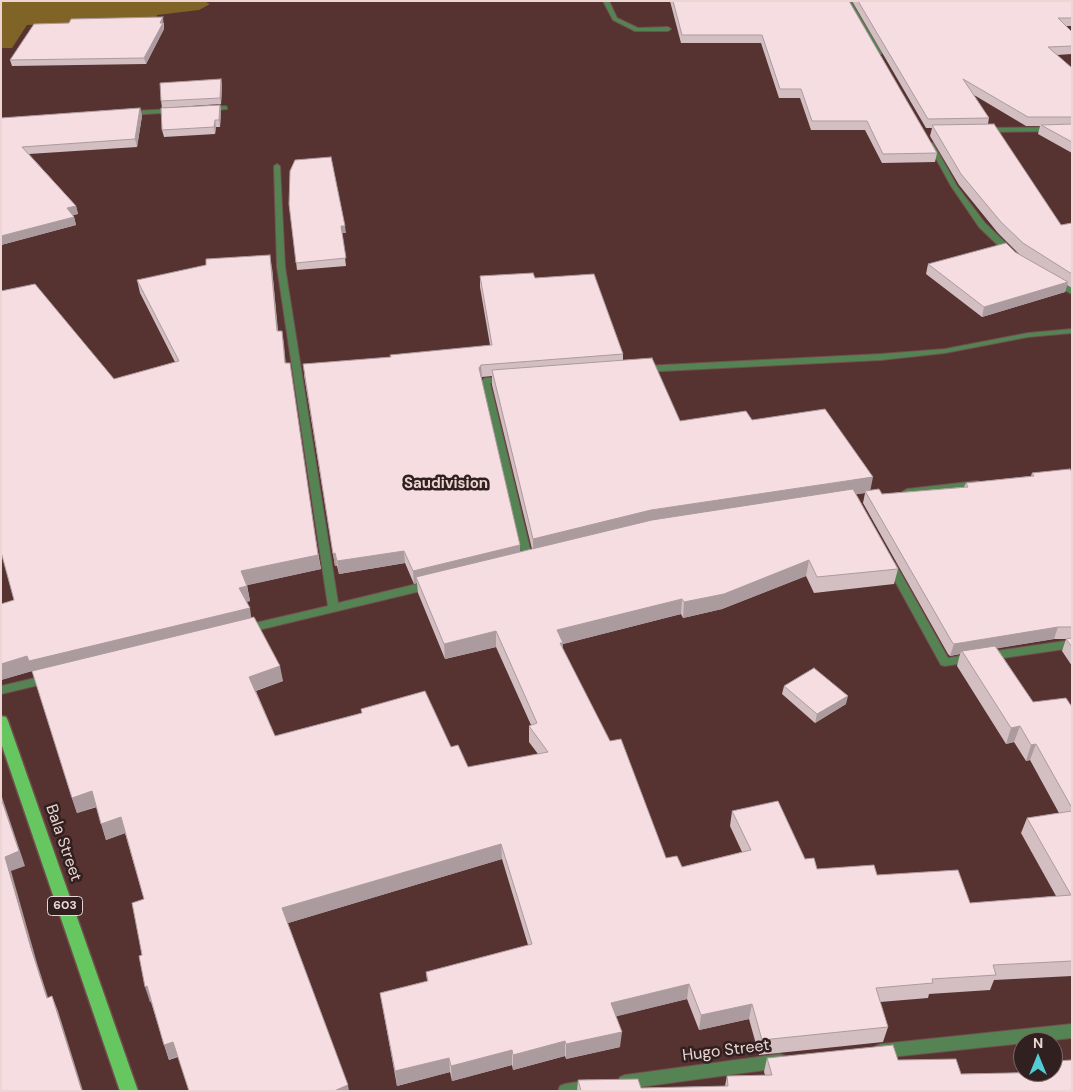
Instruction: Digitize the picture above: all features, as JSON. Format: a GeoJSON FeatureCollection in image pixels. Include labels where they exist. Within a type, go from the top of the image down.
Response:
{"type":"FeatureCollection","features":[{"type":"Feature","properties":{"kind":"main road","name":"Bala Street"},"geometry":{"type":"LineString","coordinates":[[1,721],[129,1091]]}},
{"type":"Feature","properties":{"kind":"street"},"geometry":{"type":"LineString","coordinates":[[606,1],[615,19],[638,30],[668,29]]}},
{"type":"Feature","properties":{"kind":"street"},"geometry":{"type":"LineString","coordinates":[[848,1],[881,58]]}},
{"type":"Feature","properties":{"kind":"street"},"geometry":{"type":"LineString","coordinates":[[196,109],[225,108]]}},
{"type":"Feature","properties":{"kind":"street"},"geometry":{"type":"LineString","coordinates":[[119,114],[186,110]]}},
{"type":"Feature","properties":{"kind":"street"},"geometry":{"type":"LineString","coordinates":[[973,131],[1072,129]]}},
{"type":"Feature","properties":{"kind":"street"},"geometry":{"type":"LineString","coordinates":[[928,140],[954,186],[982,225],[1016,258]]}},
{"type":"Feature","properties":{"kind":"street"},"geometry":{"type":"LineString","coordinates":[[277,166],[281,267],[334,608]]}},
{"type":"Feature","properties":{"kind":"street"},"geometry":{"type":"LineString","coordinates":[[1048,277],[1072,292]]}},
{"type":"Feature","properties":{"kind":"street"},"geometry":{"type":"LineString","coordinates":[[632,370],[881,358],[945,351],[1028,335],[1072,331]]}},
{"type":"Feature","properties":{"kind":"street"},"geometry":{"type":"LineString","coordinates":[[514,379],[485,381],[528,561]]}},
{"type":"Feature","properties":{"kind":"street"},"geometry":{"type":"LineString","coordinates":[[894,494],[983,483]]}},
{"type":"Feature","properties":{"kind":"street"},"geometry":{"type":"LineString","coordinates":[[883,550],[945,662],[1072,644]]}},
{"type":"Feature","properties":{"kind":"street"},"geometry":{"type":"LineString","coordinates":[[239,631],[440,582]]}},
{"type":"Feature","properties":{"kind":"street"},"geometry":{"type":"LineString","coordinates":[[1,690],[58,676]]}},
{"type":"Feature","properties":{"kind":"street"},"geometry":{"type":"LineString","coordinates":[[863,1053],[1072,1031]]}},
{"type":"Feature","properties":{"kind":"street","name":"Hugo Street"},"geometry":{"type":"LineString","coordinates":[[565,1091],[794,1060]]}},
{"type":"Feature","properties":{"kind":"shaded area"},"geometry":{"type":"Polygon","coordinates":[[[1,1],[204,1],[210,4],[199,10],[157,15],[155,21],[27,25],[12,48],[1,48],[1,1]]]}},
{"type":"Feature","properties":{"kind":"building"},"geometry":{"type":"Polygon","coordinates":[[[673,1],[849,1],[937,153],[883,154],[867,121],[812,121],[801,89],[780,89],[762,35],[682,35],[673,1]]]}},
{"type":"Feature","properties":{"kind":"building"},"geometry":{"type":"Polygon","coordinates":[[[858,1],[1072,1],[1072,18],[1058,18],[1072,32],[1072,46],[1048,47],[1072,68],[1072,117],[1028,117],[963,79],[989,118],[928,119],[858,1]]]}},
{"type":"Feature","properties":{"kind":"building"},"geometry":{"type":"Polygon","coordinates":[[[163,17],[160,23],[163,23],[144,58],[10,60],[34,24],[69,23],[71,19],[163,17]]]}},
{"type":"Feature","properties":{"kind":"building"},"geometry":{"type":"Polygon","coordinates":[[[221,79],[220,98],[161,101],[160,83],[221,79]]]}},
{"type":"Feature","properties":{"kind":"building"},"geometry":{"type":"Polygon","coordinates":[[[220,105],[219,120],[215,120],[214,127],[162,130],[161,108],[220,105]]]}},
{"type":"Feature","properties":{"kind":"building"},"geometry":{"type":"Polygon","coordinates":[[[140,108],[135,139],[22,147],[76,206],[67,208],[74,217],[1,236],[1,118],[140,108]]]}},
{"type":"Feature","properties":{"kind":"building"},"geometry":{"type":"Polygon","coordinates":[[[994,124],[1061,225],[1072,223],[1072,274],[1023,243],[1001,222],[961,174],[932,125],[994,124]]]}},
{"type":"Feature","properties":{"kind":"building"},"geometry":{"type":"Polygon","coordinates":[[[1072,124],[1072,142],[1041,125],[1072,124]]]}},
{"type":"Feature","properties":{"kind":"building"},"geometry":{"type":"Polygon","coordinates":[[[331,157],[345,226],[341,226],[346,258],[296,263],[289,204],[290,171],[295,160],[331,157]]]}},
{"type":"Feature","properties":{"kind":"building"},"geometry":{"type":"Polygon","coordinates":[[[1006,243],[1015,252],[1068,282],[984,307],[928,264],[1006,243]]]}},
{"type":"Feature","properties":{"kind":"building"},"geometry":{"type":"Polygon","coordinates":[[[270,255],[277,331],[282,331],[285,363],[290,363],[318,555],[241,571],[247,586],[239,588],[250,608],[29,661],[27,656],[1,664],[1,604],[14,600],[1,552],[1,291],[35,284],[114,379],[179,361],[137,280],[206,265],[206,259],[270,255]]]}},
{"type":"Feature","properties":{"kind":"building"},"geometry":{"type":"Polygon","coordinates":[[[533,273],[535,278],[594,274],[623,354],[481,365],[479,368],[520,545],[413,571],[404,551],[337,561],[335,553],[333,554],[303,364],[391,357],[390,355],[492,345],[480,276],[533,273]]]}},
{"type":"Feature","properties":{"kind":"building"},"geometry":{"type":"Polygon","coordinates":[[[652,358],[680,421],[746,411],[752,420],[825,409],[873,477],[651,510],[533,539],[492,370],[652,358]]]}},
{"type":"Feature","properties":{"kind":"building"},"geometry":{"type":"Polygon","coordinates":[[[1070,469],[1072,472],[1072,627],[1058,627],[954,644],[865,491],[879,489],[882,494],[968,487],[966,483],[1034,476],[1032,473],[1070,469]]]}},
{"type":"Feature","properties":{"kind":"building"},"geometry":{"type":"Polygon","coordinates":[[[853,489],[898,569],[817,577],[809,560],[724,594],[684,602],[682,599],[557,630],[563,643],[560,643],[610,741],[621,739],[666,858],[677,856],[682,867],[751,850],[732,811],[778,801],[805,859],[814,858],[817,869],[874,865],[877,875],[958,870],[970,903],[1071,895],[1027,818],[1072,811],[1072,961],[993,965],[996,975],[932,979],[933,983],[876,988],[888,1027],[762,1040],[752,1004],[701,1015],[689,984],[611,1003],[622,1032],[566,1044],[565,1041],[513,1055],[512,1050],[451,1066],[449,1058],[395,1071],[380,993],[428,981],[426,972],[532,944],[501,844],[282,908],[348,1085],[334,1091],[189,1091],[173,1042],[164,1045],[147,986],[145,987],[139,956],[142,955],[132,903],[144,899],[121,817],[101,824],[92,791],[72,798],[32,671],[254,617],[280,666],[249,677],[275,736],[362,713],[361,709],[425,691],[451,747],[458,745],[468,767],[548,752],[529,726],[537,723],[496,631],[444,644],[416,577],[652,520],[853,489]]]}},
{"type":"Feature","properties":{"kind":"building"},"geometry":{"type":"Polygon","coordinates":[[[1072,638],[1072,647],[1066,639],[1072,638]]]}},
{"type":"Feature","properties":{"kind":"building"},"geometry":{"type":"Polygon","coordinates":[[[995,646],[1033,702],[1066,698],[1072,707],[1072,808],[1036,744],[1031,745],[1020,726],[1011,728],[962,651],[995,646]]]}},
{"type":"Feature","properties":{"kind":"building"},"geometry":{"type":"Polygon","coordinates":[[[814,668],[848,696],[817,714],[784,686],[814,668]]]}},
{"type":"Feature","properties":{"kind":"building"},"geometry":{"type":"Polygon","coordinates":[[[1,798],[19,851],[5,857],[47,998],[52,996],[82,1091],[1,1091],[1,798]]]}},
{"type":"Feature","properties":{"kind":"building"},"geometry":{"type":"Polygon","coordinates":[[[893,1045],[898,1060],[956,1059],[961,1074],[1013,1073],[1013,1082],[1063,1082],[1063,1060],[1072,1060],[1072,1091],[581,1091],[578,1080],[638,1079],[641,1088],[728,1086],[727,1076],[772,1075],[767,1058],[893,1045]]]}},
{"type":"Feature","properties":{"kind":"district","name":"Saudivision"},"geometry":{"type":"Point","coordinates":[446,484]}}]}
